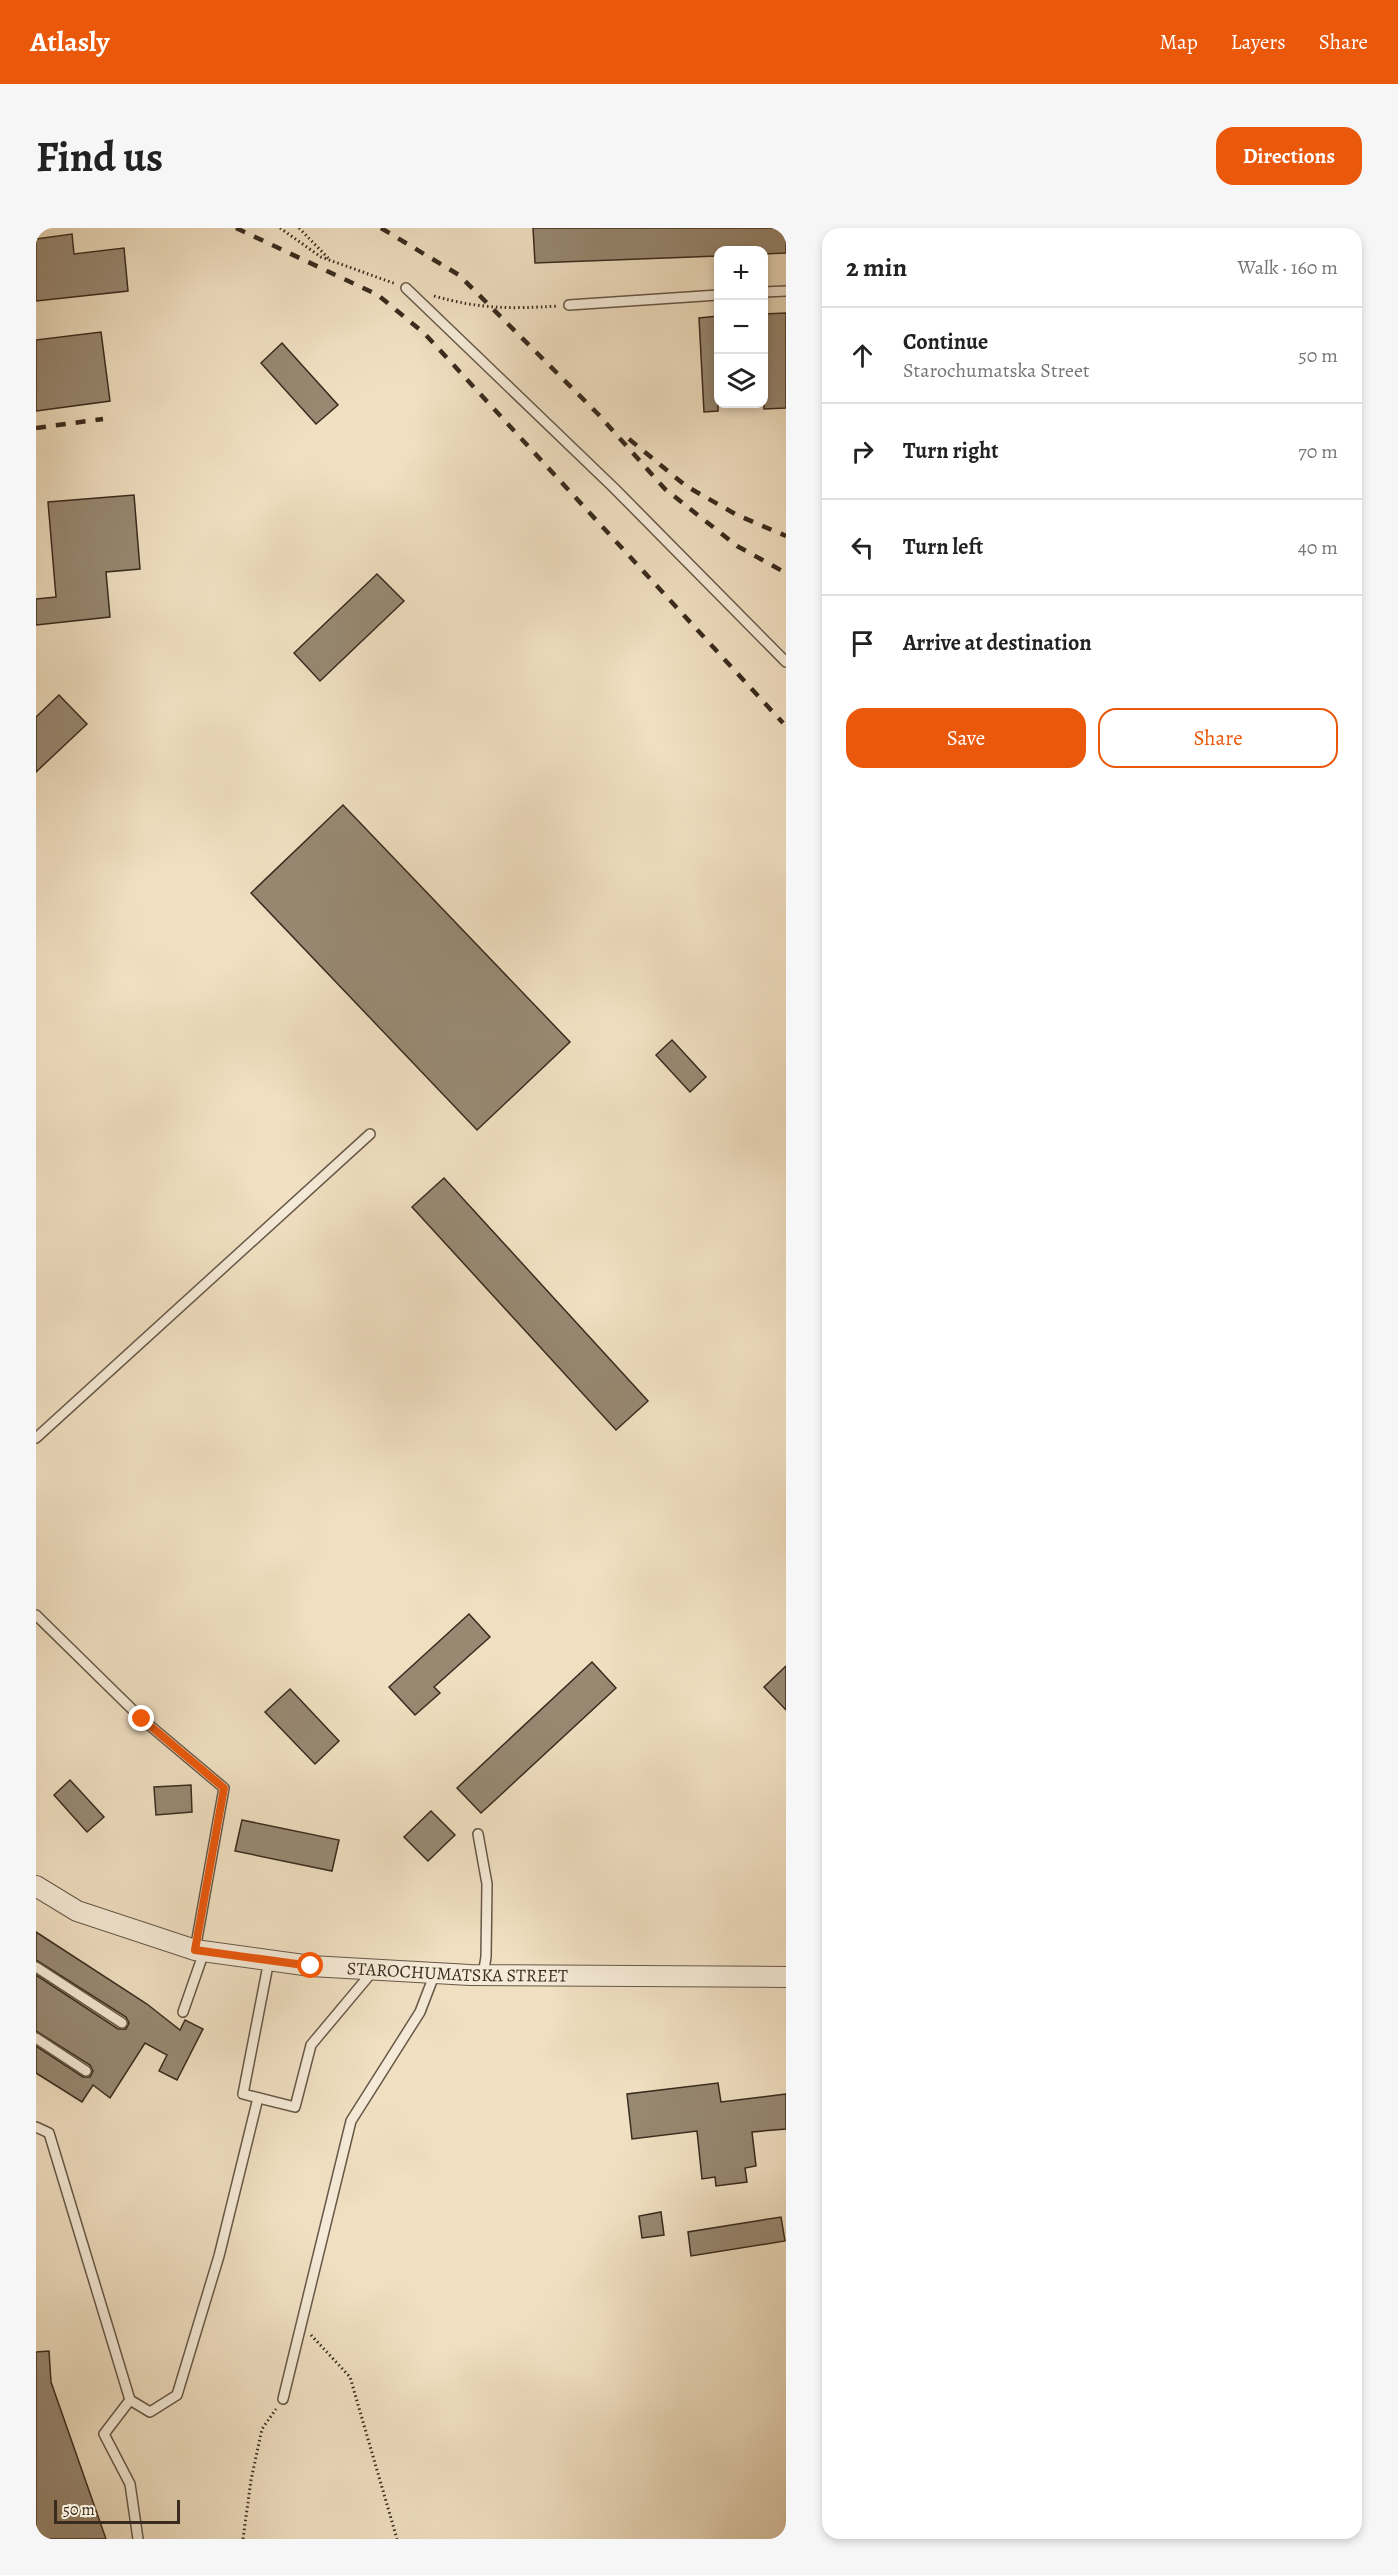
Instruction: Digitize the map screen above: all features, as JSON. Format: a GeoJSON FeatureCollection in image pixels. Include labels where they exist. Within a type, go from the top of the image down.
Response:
{"type":"FeatureCollection","features":[{"type":"Feature","properties":{"kind":"street","name":"STAROCHUMATSKA STREET"},"geometry":{"type":"LineString","coordinates":[[36,1886],[76,1911],[200,1951],[311,1966],[483,1975],[786,1977]]}},
{"type":"Feature","properties":{"kind":"lane"},"geometry":{"type":"LineString","coordinates":[[406,288],[614,488],[786,662]]}},
{"type":"Feature","properties":{"kind":"lane"},"geometry":{"type":"LineString","coordinates":[[768,292],[786,291]]}},
{"type":"Feature","properties":{"kind":"lane"},"geometry":{"type":"LineString","coordinates":[[569,305],[714,295]]}},
{"type":"Feature","properties":{"kind":"lane"},"geometry":{"type":"LineString","coordinates":[[36,1438],[370,1134]]}},
{"type":"Feature","properties":{"kind":"lane"},"geometry":{"type":"LineString","coordinates":[[36,1615],[142,1719],[224,1788],[200,1951],[183,2013]]}},
{"type":"Feature","properties":{"kind":"lane"},"geometry":{"type":"LineString","coordinates":[[478,1834],[487,1884],[486,1957],[483,1975]]}},
{"type":"Feature","properties":{"kind":"lane"},"geometry":{"type":"LineString","coordinates":[[269,1960],[243,2094],[295,2108],[311,2045],[374,1969]]}},
{"type":"Feature","properties":{"kind":"lane"},"geometry":{"type":"LineString","coordinates":[[36,1967],[122,2023]]}},
{"type":"Feature","properties":{"kind":"lane"},"geometry":{"type":"LineString","coordinates":[[283,2399],[351,2121],[420,2012],[435,1973]]}},
{"type":"Feature","properties":{"kind":"lane"},"geometry":{"type":"LineString","coordinates":[[36,2038],[86,2071]]}},
{"type":"Feature","properties":{"kind":"lane"},"geometry":{"type":"LineString","coordinates":[[36,2127],[49,2133],[130,2400],[150,2412],[177,2395],[219,2256],[258,2098]]}},
{"type":"Feature","properties":{"kind":"lane"},"geometry":{"type":"LineString","coordinates":[[130,2400],[104,2434],[130,2484],[138,2539]]}},
{"type":"Feature","properties":{"kind":"path"},"geometry":{"type":"LineString","coordinates":[[280,228],[321,257],[406,288],[470,306],[513,309],[569,305]]}},
{"type":"Feature","properties":{"kind":"path"},"geometry":{"type":"LineString","coordinates":[[299,228],[332,261]]}},
{"type":"Feature","properties":{"kind":"path"},"geometry":{"type":"LineString","coordinates":[[301,2325],[350,2377],[397,2539]]}},
{"type":"Feature","properties":{"kind":"path"},"geometry":{"type":"LineString","coordinates":[[243,2539],[251,2480],[262,2429],[283,2399]]}},
{"type":"Feature","properties":{"kind":"building"},"geometry":{"type":"Polygon","coordinates":[[[533,228],[786,228],[786,253],[768,254],[768,246],[714,246],[714,256],[535,263],[533,228]]]}},
{"type":"Feature","properties":{"kind":"building"},"geometry":{"type":"Polygon","coordinates":[[[72,234],[74,254],[124,248],[128,291],[36,301],[36,239],[72,234]]]}},
{"type":"Feature","properties":{"kind":"building"},"geometry":{"type":"Polygon","coordinates":[[[786,313],[786,408],[764,409],[768,408],[768,314],[786,313]]]}},
{"type":"Feature","properties":{"kind":"building"},"geometry":{"type":"Polygon","coordinates":[[[714,316],[714,408],[718,408],[718,411],[704,412],[699,318],[714,316]]]}},
{"type":"Feature","properties":{"kind":"building"},"geometry":{"type":"Polygon","coordinates":[[[101,332],[110,401],[36,411],[36,340],[101,332]]]}},
{"type":"Feature","properties":{"kind":"building"},"geometry":{"type":"Polygon","coordinates":[[[282,343],[338,405],[316,424],[261,363],[282,343]]]}},
{"type":"Feature","properties":{"kind":"building"},"geometry":{"type":"Polygon","coordinates":[[[134,495],[140,569],[106,572],[110,617],[36,625],[36,599],[56,597],[48,502],[134,495]]]}},
{"type":"Feature","properties":{"kind":"building"},"geometry":{"type":"Polygon","coordinates":[[[377,574],[404,601],[320,681],[294,653],[377,574]]]}},
{"type":"Feature","properties":{"kind":"building"},"geometry":{"type":"Polygon","coordinates":[[[59,695],[87,724],[36,772],[36,717],[59,695]]]}},
{"type":"Feature","properties":{"kind":"building"},"geometry":{"type":"Polygon","coordinates":[[[343,805],[570,1042],[477,1130],[251,893],[343,805]]]}},
{"type":"Feature","properties":{"kind":"building"},"geometry":{"type":"Polygon","coordinates":[[[672,1040],[706,1077],[690,1092],[656,1055],[672,1040]]]}},
{"type":"Feature","properties":{"kind":"building"},"geometry":{"type":"Polygon","coordinates":[[[444,1178],[648,1401],[616,1430],[412,1207],[444,1178]]]}},
{"type":"Feature","properties":{"kind":"building"},"geometry":{"type":"Polygon","coordinates":[[[469,1614],[490,1637],[434,1687],[440,1693],[415,1715],[389,1687],[469,1614]]]}},
{"type":"Feature","properties":{"kind":"building"},"geometry":{"type":"Polygon","coordinates":[[[592,1662],[616,1688],[481,1813],[457,1788],[592,1662]]]}},
{"type":"Feature","properties":{"kind":"building"},"geometry":{"type":"Polygon","coordinates":[[[786,1666],[786,1710],[764,1687],[786,1666]]]}},
{"type":"Feature","properties":{"kind":"building"},"geometry":{"type":"Polygon","coordinates":[[[290,1689],[339,1741],[315,1764],[265,1712],[290,1689]]]}},
{"type":"Feature","properties":{"kind":"building"},"geometry":{"type":"Polygon","coordinates":[[[70,1780],[104,1817],[87,1832],[54,1795],[70,1780]]]}},
{"type":"Feature","properties":{"kind":"building"},"geometry":{"type":"Polygon","coordinates":[[[191,1785],[192,1812],[156,1815],[154,1787],[191,1785]]]}},
{"type":"Feature","properties":{"kind":"building"},"geometry":{"type":"Polygon","coordinates":[[[431,1811],[455,1835],[428,1861],[404,1837],[431,1811]]]}},
{"type":"Feature","properties":{"kind":"building"},"geometry":{"type":"Polygon","coordinates":[[[242,1820],[339,1840],[332,1871],[235,1851],[242,1820]]]}},
{"type":"Feature","properties":{"kind":"building"},"geometry":{"type":"Polygon","coordinates":[[[36,1932],[147,2004],[180,2030],[185,2020],[203,2029],[177,2080],[159,2071],[167,2055],[145,2043],[110,2098],[93,2085],[82,2102],[36,2073],[36,2046],[83,2077],[90,2077],[93,2071],[90,2065],[36,2031],[36,1975],[118,2029],[126,2029],[129,2023],[126,2017],[36,1960],[36,1932]]]}},
{"type":"Feature","properties":{"kind":"building"},"geometry":{"type":"Polygon","coordinates":[[[718,2083],[721,2102],[786,2094],[786,2129],[752,2132],[756,2166],[745,2168],[747,2182],[716,2186],[715,2177],[702,2179],[697,2131],[632,2139],[627,2094],[718,2083]]]}},
{"type":"Feature","properties":{"kind":"building"},"geometry":{"type":"Polygon","coordinates":[[[661,2212],[664,2235],[642,2238],[639,2216],[661,2212]]]}},
{"type":"Feature","properties":{"kind":"building"},"geometry":{"type":"Polygon","coordinates":[[[781,2217],[785,2241],[691,2256],[688,2232],[781,2217]]]}},
{"type":"Feature","properties":{"kind":"building"},"geometry":{"type":"Polygon","coordinates":[[[49,2351],[51,2382],[106,2539],[36,2539],[36,2352],[49,2351]]]}},
{"type":"Feature","properties":{"kind":"railway"},"geometry":{"type":"LineString","coordinates":[[236,228],[378,295],[425,334],[783,723]]}},
{"type":"Feature","properties":{"kind":"railway"},"geometry":{"type":"LineString","coordinates":[[381,228],[459,275],[598,414],[665,489],[737,546],[786,573]]}},
{"type":"Feature","properties":{"kind":"railway"},"geometry":{"type":"LineString","coordinates":[[36,428],[103,419]]}},
{"type":"Feature","properties":{"kind":"railway"},"geometry":{"type":"LineString","coordinates":[[629,439],[686,486],[737,515],[786,536]]}},
{"type":"Feature","properties":{"kind":"route"},"geometry":{"type":"LineString","coordinates":[[142,1719],[224,1788],[195,1950],[311,1966]]}}]}
